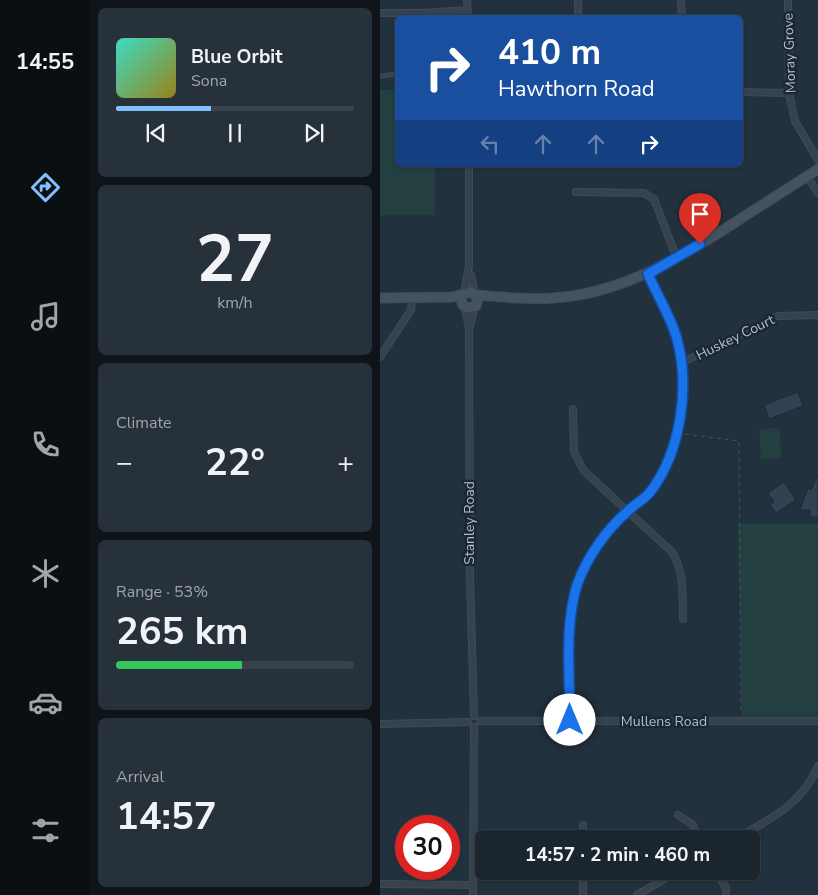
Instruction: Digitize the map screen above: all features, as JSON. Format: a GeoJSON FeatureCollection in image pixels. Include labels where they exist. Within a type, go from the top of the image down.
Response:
{"type":"FeatureCollection","features":[{"type":"Feature","properties":{"kind":"main road"},"geometry":{"type":"LineString","coordinates":[[380,298],[431,298],[468,292],[476,295],[510,298],[554,298],[589,292],[648,274],[677,258],[818,169]]}},
{"type":"Feature","properties":{"kind":"main road"},"geometry":{"type":"LineString","coordinates":[[464,294],[461,300],[470,307]]}},
{"type":"Feature","properties":{"kind":"main road"},"geometry":{"type":"LineString","coordinates":[[470,307],[478,301],[476,295]]}},
{"type":"Feature","properties":{"kind":"main road"},"geometry":{"type":"LineString","coordinates":[[431,298],[470,307],[484,302],[510,298]]}},
{"type":"Feature","properties":{"kind":"street"},"geometry":{"type":"LineString","coordinates":[[467,0],[468,15]]}},
{"type":"Feature","properties":{"kind":"street"},"geometry":{"type":"LineString","coordinates":[[578,0],[578,15]]}},
{"type":"Feature","properties":{"kind":"street"},"geometry":{"type":"LineString","coordinates":[[682,0],[682,15]]}},
{"type":"Feature","properties":{"kind":"street","name":"Moray Grove"},"geometry":{"type":"LineString","coordinates":[[788,0],[789,93],[795,121],[818,160]]}},
{"type":"Feature","properties":{"kind":"street"},"geometry":{"type":"LineString","coordinates":[[380,13],[468,10]]}},
{"type":"Feature","properties":{"kind":"street"},"geometry":{"type":"LineString","coordinates":[[423,13],[430,15]]}},
{"type":"Feature","properties":{"kind":"street"},"geometry":{"type":"LineString","coordinates":[[743,92],[789,93]]}},
{"type":"Feature","properties":{"kind":"street"},"geometry":{"type":"LineString","coordinates":[[464,294],[469,266],[469,167]]}},
{"type":"Feature","properties":{"kind":"street"},"geometry":{"type":"LineString","coordinates":[[807,176],[818,193]]}},
{"type":"Feature","properties":{"kind":"street"},"geometry":{"type":"LineString","coordinates":[[576,192],[644,193],[654,199],[677,258]]}},
{"type":"Feature","properties":{"kind":"street"},"geometry":{"type":"LineString","coordinates":[[469,266],[476,295]]}},
{"type":"Feature","properties":{"kind":"street"},"geometry":{"type":"LineString","coordinates":[[570,720],[570,624],[578,585],[596,547],[626,512],[650,492],[667,463],[677,438],[681,413],[683,362],[676,337],[648,274]]}},
{"type":"Feature","properties":{"kind":"street"},"geometry":{"type":"LineString","coordinates":[[380,357],[412,310],[412,299]]}},
{"type":"Feature","properties":{"kind":"street","name":"Stanley Road"},"geometry":{"type":"LineString","coordinates":[[470,307],[470,577],[474,716]]}},
{"type":"Feature","properties":{"kind":"street","name":"Huskey Court"},"geometry":{"type":"LineString","coordinates":[[683,362],[778,316],[818,315]]}},
{"type":"Feature","properties":{"kind":"street"},"geometry":{"type":"LineString","coordinates":[[574,409],[574,452],[584,471],[626,512],[672,552],[679,564],[682,578],[683,619]]}},
{"type":"Feature","properties":{"kind":"street"},"geometry":{"type":"LineString","coordinates":[[468,722],[470,718],[478,717],[480,721],[478,726],[474,728]]}},
{"type":"Feature","properties":{"kind":"street","name":"Mullens Road"},"geometry":{"type":"LineString","coordinates":[[480,721],[818,721]]}},
{"type":"Feature","properties":{"kind":"street"},"geometry":{"type":"LineString","coordinates":[[380,724],[468,722]]}},
{"type":"Feature","properties":{"kind":"street"},"geometry":{"type":"LineString","coordinates":[[468,722],[474,728]]}},
{"type":"Feature","properties":{"kind":"street"},"geometry":{"type":"LineString","coordinates":[[473,895],[474,728]]}},
{"type":"Feature","properties":{"kind":"street"},"geometry":{"type":"LineString","coordinates":[[751,830],[780,813],[802,794],[816,779],[818,766]]}},
{"type":"Feature","properties":{"kind":"street"},"geometry":{"type":"LineString","coordinates":[[678,815],[693,825],[696,830]]}},
{"type":"Feature","properties":{"kind":"street"},"geometry":{"type":"LineString","coordinates":[[583,825],[583,830]]}},
{"type":"Feature","properties":{"kind":"street"},"geometry":{"type":"LineString","coordinates":[[583,880],[583,895]]}},
{"type":"Feature","properties":{"kind":"street"},"geometry":{"type":"LineString","coordinates":[[637,895],[663,880]]}},
{"type":"Feature","properties":{"kind":"street"},"geometry":{"type":"LineString","coordinates":[[721,880],[726,888],[726,895]]}},
{"type":"Feature","properties":{"kind":"street"},"geometry":{"type":"LineString","coordinates":[[380,884],[472,885]]}},
{"type":"Feature","properties":{"kind":"lane"},"geometry":{"type":"LineString","coordinates":[[380,76],[395,74]]}},
{"type":"Feature","properties":{"kind":"path"},"geometry":{"type":"LineString","coordinates":[[686,434],[739,441],[740,710]]}},
{"type":"Feature","properties":{"kind":"green space"},"geometry":{"type":"Polygon","coordinates":[[[380,90],[395,90],[395,167],[435,167],[435,215],[380,215],[380,90]]]}},
{"type":"Feature","properties":{"kind":"green space"},"geometry":{"type":"Polygon","coordinates":[[[780,428],[781,458],[761,459],[759,429],[780,428]]]}},
{"type":"Feature","properties":{"kind":"green space"},"geometry":{"type":"Polygon","coordinates":[[[738,524],[818,524],[818,716],[742,716],[738,524]]]}},
{"type":"Feature","properties":{"kind":"building"},"geometry":{"type":"Polygon","coordinates":[[[798,392],[803,406],[769,419],[764,405],[798,392]]]}},
{"type":"Feature","properties":{"kind":"building"},"geometry":{"type":"Polygon","coordinates":[[[818,474],[818,517],[810,517],[810,510],[800,510],[808,488],[811,490],[818,474]]]}},
{"type":"Feature","properties":{"kind":"building"},"geometry":{"type":"Polygon","coordinates":[[[784,482],[796,500],[776,513],[770,504],[774,502],[768,493],[784,482]]]}},
{"type":"Feature","properties":{"kind":"route"},"geometry":{"type":"LineString","coordinates":[[570,720],[570,624],[572,605],[578,585],[596,547],[626,512],[650,492],[667,463],[677,438],[681,413],[683,362],[676,337],[648,274],[700,244]]}}]}
